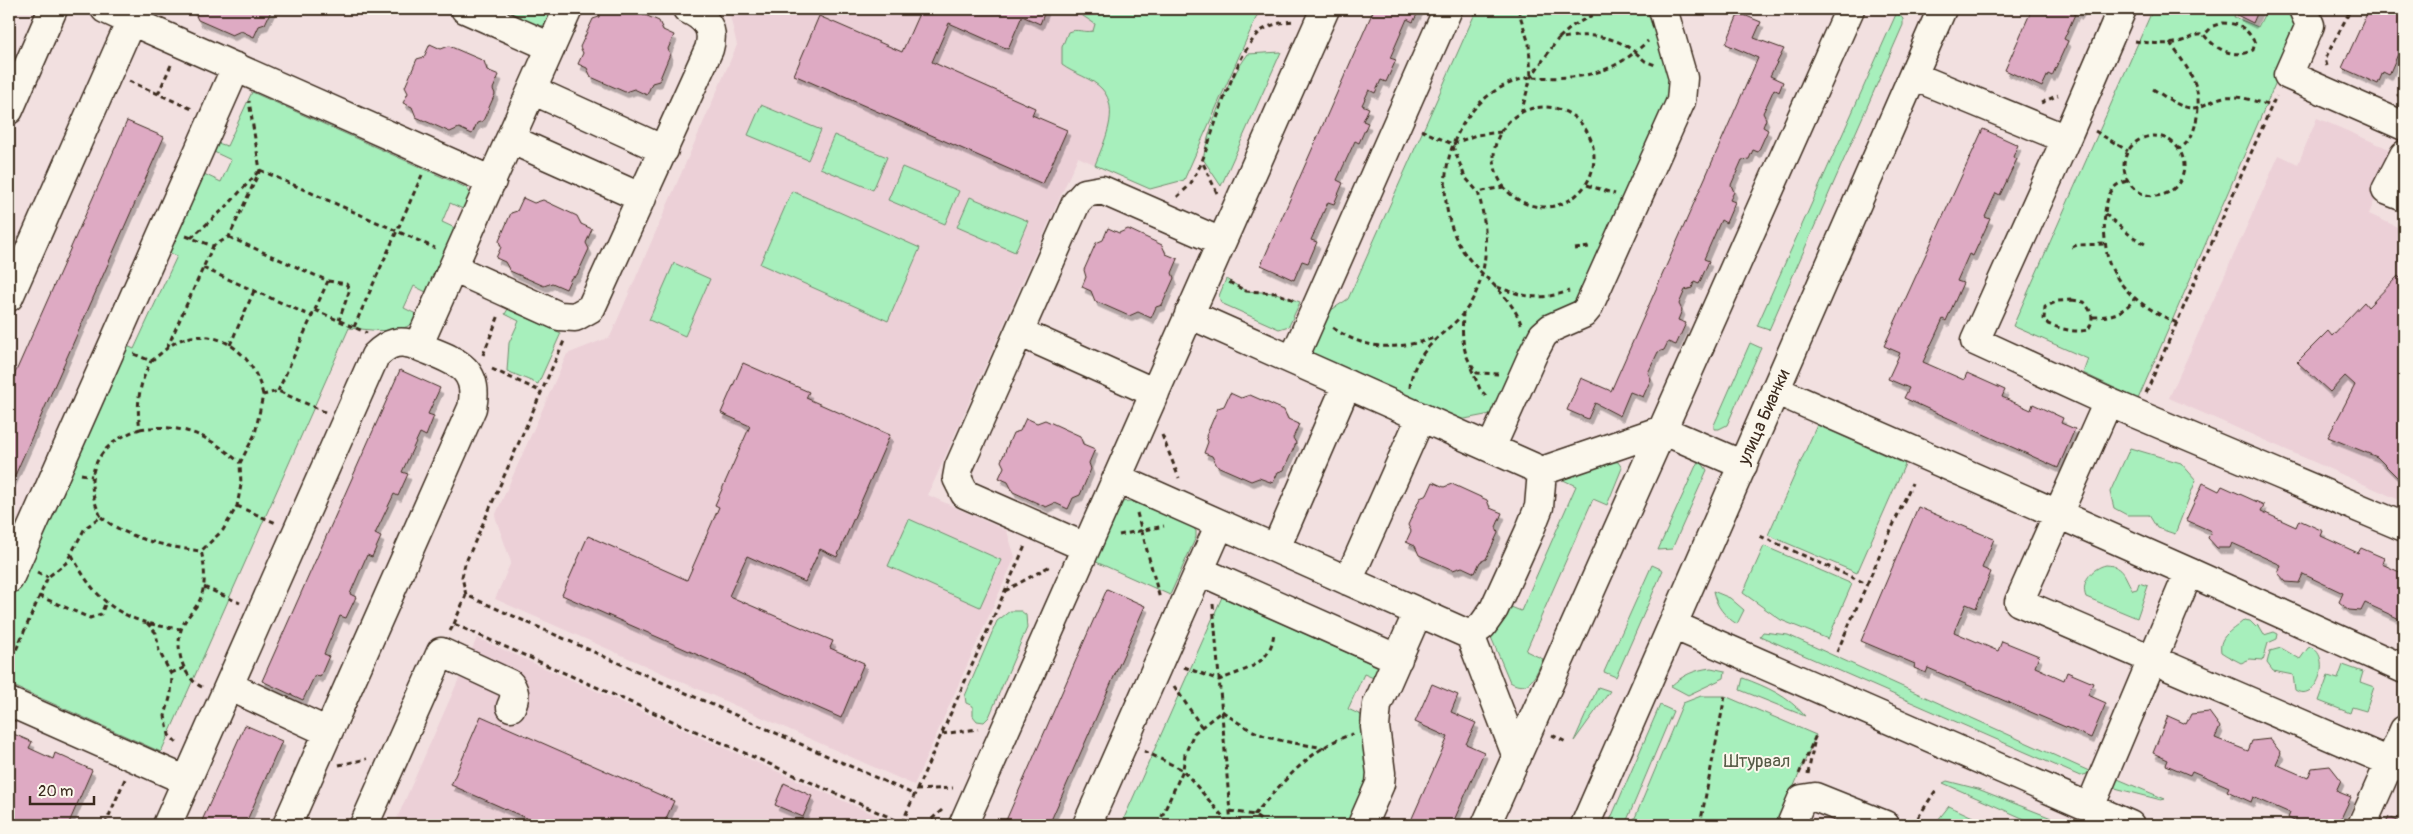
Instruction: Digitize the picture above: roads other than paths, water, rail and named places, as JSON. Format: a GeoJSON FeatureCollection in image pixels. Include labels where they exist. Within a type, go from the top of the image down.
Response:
{"type":"FeatureCollection","features":[{"type":"Feature","properties":{"kind":"street"},"geometry":{"type":"LineString","coordinates":[[9,110],[53,9]]}},
{"type":"Feature","properties":{"kind":"street"},"geometry":{"type":"LineString","coordinates":[[105,9],[134,15],[181,43],[492,181]]}},
{"type":"Feature","properties":{"kind":"street"},"geometry":{"type":"LineString","coordinates":[[465,9],[551,47]]}},
{"type":"Feature","properties":{"kind":"street"},"geometry":{"type":"LineString","coordinates":[[418,346],[568,9]]}},
{"type":"Feature","properties":{"kind":"street"},"geometry":{"type":"LineString","coordinates":[[455,263],[509,294],[559,316],[575,317],[591,308],[664,150],[712,40],[707,22],[701,15],[687,9]]}},
{"type":"Feature","properties":{"kind":"street"},"geometry":{"type":"LineString","coordinates":[[963,825],[1325,9]]}},
{"type":"Feature","properties":{"kind":"street"},"geometry":{"type":"LineString","coordinates":[[1293,360],[1448,9]]}},
{"type":"Feature","properties":{"kind":"street"},"geometry":{"type":"LineString","coordinates":[[1491,448],[1543,336],[1559,324],[1583,314],[1588,308],[1681,101],[1684,87],[1663,9]]}},
{"type":"Feature","properties":{"kind":"street"},"geometry":{"type":"LineString","coordinates":[[1486,825],[1850,9]]}},
{"type":"Feature","properties":{"kind":"street"},"geometry":{"type":"LineString","coordinates":[[2122,9],[1975,341],[2108,402],[2404,527]]}},
{"type":"Feature","properties":{"kind":"street"},"geometry":{"type":"LineString","coordinates":[[2303,9],[2310,24],[2288,75],[2404,126]]}},
{"type":"Feature","properties":{"kind":"street","name":"улица Бианки"},"geometry":{"type":"LineString","coordinates":[[1584,825],[1913,76],[1937,10]]}},
{"type":"Feature","properties":{"kind":"street"},"geometry":{"type":"LineString","coordinates":[[9,297],[134,15]]}},
{"type":"Feature","properties":{"kind":"street"},"geometry":{"type":"LineString","coordinates":[[9,579],[213,118],[240,69]]}},
{"type":"Feature","properties":{"kind":"street"},"geometry":{"type":"LineString","coordinates":[[1913,76],[2066,139]]}},
{"type":"Feature","properties":{"kind":"street"},"geometry":{"type":"LineString","coordinates":[[532,90],[664,150]]}},
{"type":"Feature","properties":{"kind":"street"},"geometry":{"type":"LineString","coordinates":[[510,139],[642,198]]}},
{"type":"Feature","properties":{"kind":"street"},"geometry":{"type":"LineString","coordinates":[[2404,154],[2386,190],[2404,197]]}},
{"type":"Feature","properties":{"kind":"street"},"geometry":{"type":"LineString","coordinates":[[1086,547],[965,494],[957,478],[959,467],[1076,203],[1085,192],[1102,190],[1221,242]]}},
{"type":"Feature","properties":{"kind":"street"},"geometry":{"type":"LineString","coordinates":[[1189,314],[1542,471],[1662,430],[1743,465]]}},
{"type":"Feature","properties":{"kind":"street"},"geometry":{"type":"LineString","coordinates":[[1019,332],[1155,392]]}},
{"type":"Feature","properties":{"kind":"street"},"geometry":{"type":"LineString","coordinates":[[167,825],[375,356],[383,347],[398,342],[418,346],[453,361],[470,374],[475,392],[472,408],[287,825]]}},
{"type":"Feature","properties":{"kind":"street"},"geometry":{"type":"LineString","coordinates":[[1276,548],[1347,384]]}},
{"type":"Feature","properties":{"kind":"street"},"geometry":{"type":"LineString","coordinates":[[1775,390],[2404,669]]}},
{"type":"Feature","properties":{"kind":"street"},"geometry":{"type":"LineString","coordinates":[[2108,402],[2019,602],[2397,765]]}},
{"type":"Feature","properties":{"kind":"street"},"geometry":{"type":"LineString","coordinates":[[1348,581],[1417,416]]}},
{"type":"Feature","properties":{"kind":"street"},"geometry":{"type":"LineString","coordinates":[[1470,635],[1482,626],[1494,609],[1525,540],[1539,507],[1542,471]]}},
{"type":"Feature","properties":{"kind":"street"},"geometry":{"type":"LineString","coordinates":[[1117,478],[1470,635],[1517,756]]}},
{"type":"Feature","properties":{"kind":"street"},"geometry":{"type":"LineString","coordinates":[[1087,825],[1220,524]]}},
{"type":"Feature","properties":{"kind":"street"},"geometry":{"type":"LineString","coordinates":[[1200,571],[1398,659]]}},
{"type":"Feature","properties":{"kind":"street"},"geometry":{"type":"LineString","coordinates":[[2090,807],[2105,768],[2154,660],[2189,572]]}},
{"type":"Feature","properties":{"kind":"street"},"geometry":{"type":"LineString","coordinates":[[1362,825],[1380,784],[1381,773],[1375,726],[1377,705],[1418,612]]}},
{"type":"Feature","properties":{"kind":"street"},"geometry":{"type":"LineString","coordinates":[[1673,625],[2130,825]]}},
{"type":"Feature","properties":{"kind":"street"},"geometry":{"type":"LineString","coordinates":[[364,825],[441,652],[510,684],[514,690],[515,699],[511,707]]}},
{"type":"Feature","properties":{"kind":"street"},"geometry":{"type":"LineString","coordinates":[[229,686],[328,732]]}},
{"type":"Feature","properties":{"kind":"street"},"geometry":{"type":"LineString","coordinates":[[9,702],[187,781]]}},
{"type":"Feature","properties":{"kind":"street"},"geometry":{"type":"LineString","coordinates":[[2362,825],[2397,765],[2404,730]]}},
{"type":"Feature","properties":{"kind":"street"},"geometry":{"type":"LineString","coordinates":[[1791,825],[1802,799],[1815,797],[1885,825]]}},
{"type":"Feature","properties":{"kind":"park label","name":"Штурвал"},"geometry":{"type":"Point","coordinates":[1757,761]}}]}
